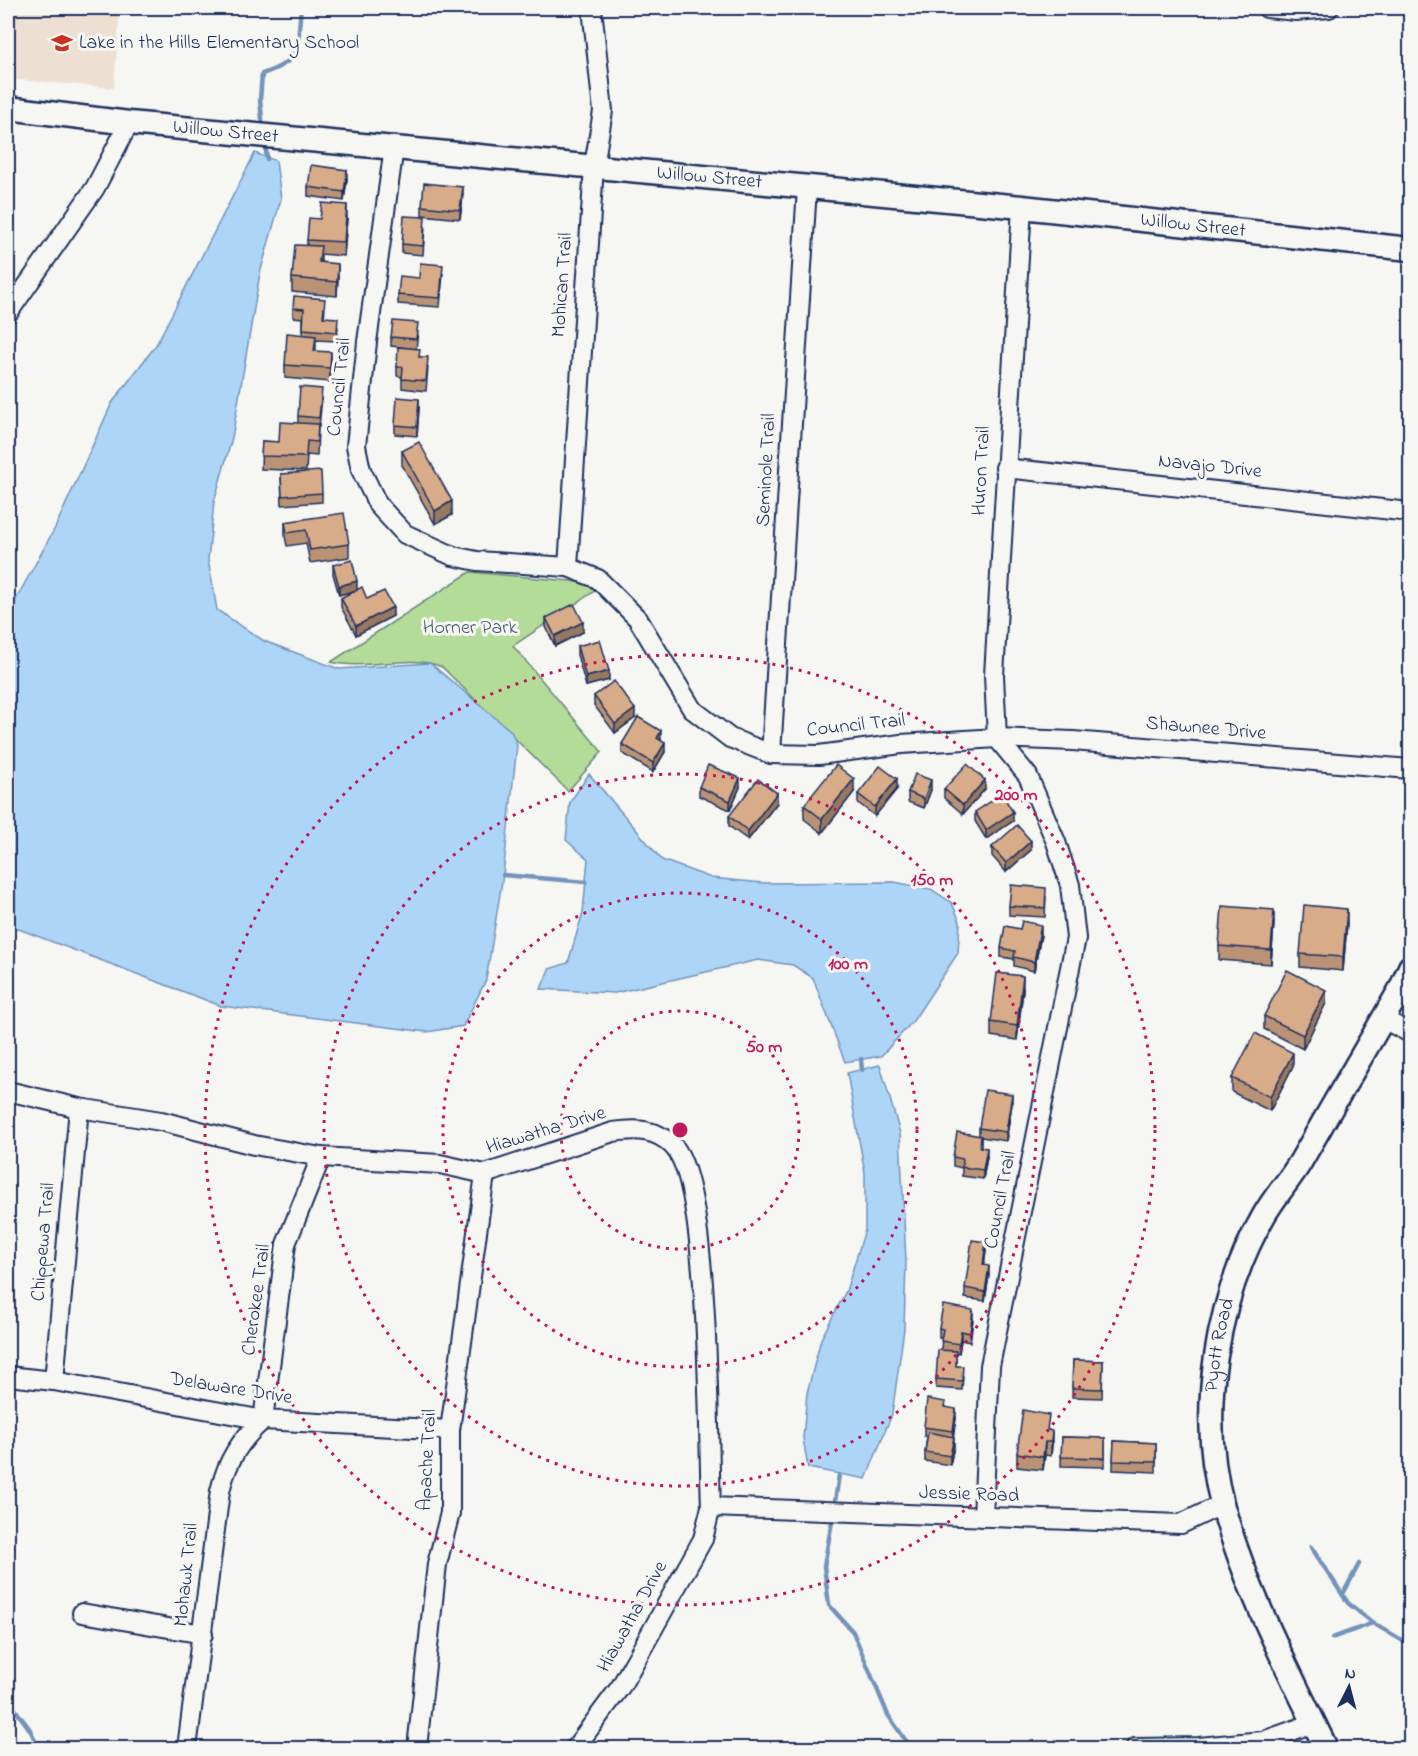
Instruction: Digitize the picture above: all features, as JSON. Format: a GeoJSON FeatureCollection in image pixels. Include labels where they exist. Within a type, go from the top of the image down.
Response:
{"type":"FeatureCollection","features":[{"type":"Feature","properties":{"kind":"street","name":"Mohican Trail"},"geometry":{"type":"LineString","coordinates":[[568,567],[594,166],[603,111],[592,8]]}},
{"type":"Feature","properties":{"kind":"street"},"geometry":{"type":"LineString","coordinates":[[1267,8],[1296,11],[1329,8]]}},
{"type":"Feature","properties":{"kind":"street","name":"Willow Street"},"geometry":{"type":"LineString","coordinates":[[8,108],[129,123],[245,132],[1022,207],[1410,249]]}},
{"type":"Feature","properties":{"kind":"street"},"geometry":{"type":"LineString","coordinates":[[8,313],[95,188],[129,123]]}},
{"type":"Feature","properties":{"kind":"street","name":"Council Trail"},"geometry":{"type":"LineString","coordinates":[[394,147],[367,342],[356,446],[361,470],[378,505],[391,521],[405,534],[433,550],[477,561],[568,567],[598,579],[638,619],[692,709],[730,738],[771,754],[819,755],[901,744],[997,738],[1028,776],[1056,842],[1070,885],[1076,938],[990,1366],[983,1517]]}},
{"type":"Feature","properties":{"kind":"street","name":"Seminole Trail"},"geometry":{"type":"LineString","coordinates":[[771,754],[807,188]]}},
{"type":"Feature","properties":{"kind":"street","name":"Huron Trail"},"geometry":{"type":"LineString","coordinates":[[997,738],[994,675],[1022,207]]}},
{"type":"Feature","properties":{"kind":"street","name":"Navajo Drive"},"geometry":{"type":"LineString","coordinates":[[1005,468],[1410,512]]}},
{"type":"Feature","properties":{"kind":"street","name":"Shawnee Drive"},"geometry":{"type":"LineString","coordinates":[[997,738],[1073,741],[1410,769]]}},
{"type":"Feature","properties":{"kind":"street","name":"Pyott Road"},"geometry":{"type":"LineString","coordinates":[[1326,1749],[1248,1583],[1223,1504],[1212,1443],[1215,1375],[1224,1319],[1237,1271],[1263,1216],[1297,1168],[1383,1019],[1406,991],[1410,967]]}},
{"type":"Feature","properties":{"kind":"street"},"geometry":{"type":"LineString","coordinates":[[1383,1019],[1410,1033]]}},
{"type":"Feature","properties":{"kind":"street","name":"Hiawatha Drive"},"geometry":{"type":"LineString","coordinates":[[8,1091],[79,1108],[118,1112],[254,1145],[321,1157],[440,1164],[485,1174],[613,1132],[635,1129],[649,1131],[675,1147],[683,1162],[693,1196],[700,1244],[711,1507],[703,1539],[634,1662],[601,1715],[575,1749]]}},
{"type":"Feature","properties":{"kind":"street","name":"Chippewa Trail"},"geometry":{"type":"LineString","coordinates":[[54,1381],[79,1108]]}},
{"type":"Feature","properties":{"kind":"street","name":"Cherokee Trail"},"geometry":{"type":"LineString","coordinates":[[263,1420],[286,1244],[321,1157]]}},
{"type":"Feature","properties":{"kind":"street","name":"Apache Trail"},"geometry":{"type":"LineString","coordinates":[[417,1749],[438,1564],[450,1513],[450,1430],[485,1174]]}},
{"type":"Feature","properties":{"kind":"street","name":"Delaware Drive"},"geometry":{"type":"LineString","coordinates":[[8,1376],[54,1381],[263,1420],[450,1430]]}},
{"type":"Feature","properties":{"kind":"street","name":"Mohawk Trail"},"geometry":{"type":"LineString","coordinates":[[187,1749],[223,1480],[234,1452],[242,1440],[263,1420]]}},
{"type":"Feature","properties":{"kind":"street","name":"Jessie Road"},"geometry":{"type":"LineString","coordinates":[[711,1507],[862,1515],[1181,1524],[1223,1504]]}},
{"type":"Feature","properties":{"kind":"street"},"geometry":{"type":"LineString","coordinates":[[82,1613],[204,1634]]}},
{"type":"Feature","properties":{"kind":"street"},"geometry":{"type":"LineString","coordinates":[[1135,1749],[1199,1747],[1263,1741],[1314,1723]]}},
{"type":"Feature","properties":{"kind":"shaded area","name":"Lake in the Hills Elementary School"},"geometry":{"type":"Polygon","coordinates":[[[8,8],[120,8],[114,88],[8,79],[8,8]]]}},
{"type":"Feature","properties":{"kind":"green space","name":"Horner Park"},"geometry":{"type":"Polygon","coordinates":[[[470,572],[582,582],[596,590],[513,646],[602,752],[568,791],[442,667],[416,662],[359,665],[331,662],[470,572]]]}},
{"type":"Feature","properties":{"kind":"water"},"geometry":{"type":"Polygon","coordinates":[[[255,153],[276,161],[281,199],[260,273],[232,438],[214,502],[208,560],[217,610],[264,641],[339,669],[430,663],[511,731],[517,745],[503,875],[486,980],[463,1026],[427,1032],[221,1006],[8,925],[8,614],[55,528],[112,403],[156,345],[255,153]]]}},
{"type":"Feature","properties":{"kind":"water"},"geometry":{"type":"Polygon","coordinates":[[[589,774],[662,860],[711,878],[763,883],[894,882],[931,889],[952,903],[960,922],[958,953],[913,1021],[881,1056],[845,1062],[813,978],[793,965],[758,960],[615,993],[541,989],[549,969],[568,963],[583,912],[588,859],[566,840],[570,802],[589,774]]]}},
{"type":"Feature","properties":{"kind":"water"},"geometry":{"type":"Polygon","coordinates":[[[880,1065],[900,1133],[906,1262],[904,1329],[892,1414],[866,1479],[808,1468],[803,1438],[807,1393],[821,1339],[846,1291],[865,1230],[865,1173],[847,1073],[880,1065]]]}},
{"type":"Feature","properties":{"kind":"building"},"geometry":{"type":"Polygon","coordinates":[[[311,165],[347,170],[344,192],[308,187],[311,165]]]}},
{"type":"Feature","properties":{"kind":"building"},"geometry":{"type":"Polygon","coordinates":[[[424,183],[463,187],[460,210],[422,206],[424,183]]]}},
{"type":"Feature","properties":{"kind":"building"},"geometry":{"type":"Polygon","coordinates":[[[322,203],[347,205],[344,242],[307,240],[309,218],[320,219],[322,203]]]}},
{"type":"Feature","properties":{"kind":"building"},"geometry":{"type":"Polygon","coordinates":[[[404,216],[425,217],[423,246],[402,244],[404,216]]]}},
{"type":"Feature","properties":{"kind":"building"},"geometry":{"type":"Polygon","coordinates":[[[295,245],[321,246],[319,262],[338,264],[337,282],[292,278],[295,245]]]}},
{"type":"Feature","properties":{"kind":"building"},"geometry":{"type":"Polygon","coordinates":[[[420,263],[443,265],[440,298],[398,295],[400,276],[419,278],[420,263]]]}},
{"type":"Feature","properties":{"kind":"building"},"geometry":{"type":"Polygon","coordinates":[[[294,296],[325,299],[323,317],[338,318],[337,332],[303,329],[304,309],[293,308],[294,296]]]}},
{"type":"Feature","properties":{"kind":"building"},"geometry":{"type":"Polygon","coordinates":[[[393,321],[418,323],[416,339],[391,337],[393,321]]]}},
{"type":"Feature","properties":{"kind":"building"},"geometry":{"type":"Polygon","coordinates":[[[287,333],[316,336],[314,351],[331,352],[330,368],[285,365],[287,333]]]}},
{"type":"Feature","properties":{"kind":"building"},"geometry":{"type":"Polygon","coordinates":[[[398,347],[420,349],[419,357],[428,357],[426,381],[402,379],[403,367],[397,367],[398,347]]]}},
{"type":"Feature","properties":{"kind":"building"},"geometry":{"type":"Polygon","coordinates":[[[300,387],[322,389],[319,418],[298,416],[300,387]]]}},
{"type":"Feature","properties":{"kind":"building"},"geometry":{"type":"Polygon","coordinates":[[[397,397],[419,399],[417,427],[395,425],[397,397]]]}},
{"type":"Feature","properties":{"kind":"building"},"geometry":{"type":"Polygon","coordinates":[[[280,422],[318,424],[317,442],[307,441],[306,457],[261,456],[262,441],[279,442],[280,422]]]}},
{"type":"Feature","properties":{"kind":"building"},"geometry":{"type":"Polygon","coordinates":[[[419,442],[452,501],[435,511],[402,451],[419,442]]]}},
{"type":"Feature","properties":{"kind":"building"},"geometry":{"type":"Polygon","coordinates":[[[321,471],[322,493],[282,496],[281,474],[321,471]]]}},
{"type":"Feature","properties":{"kind":"building"},"geometry":{"type":"Polygon","coordinates":[[[344,513],[349,544],[310,550],[306,530],[287,533],[285,522],[344,513]]]}},
{"type":"Feature","properties":{"kind":"building"},"geometry":{"type":"Polygon","coordinates":[[[352,560],[357,581],[339,586],[333,565],[352,560]]]}},
{"type":"Feature","properties":{"kind":"building"},"geometry":{"type":"Polygon","coordinates":[[[362,587],[367,599],[384,591],[393,607],[356,626],[341,598],[362,587]]]}},
{"type":"Feature","properties":{"kind":"building"},"geometry":{"type":"Polygon","coordinates":[[[574,604],[583,622],[555,636],[546,618],[574,604]]]}},
{"type":"Feature","properties":{"kind":"building"},"geometry":{"type":"Polygon","coordinates":[[[600,640],[609,671],[586,677],[577,646],[600,640]]]}},
{"type":"Feature","properties":{"kind":"building"},"geometry":{"type":"Polygon","coordinates":[[[614,681],[635,709],[615,724],[594,696],[614,681]]]}},
{"type":"Feature","properties":{"kind":"building"},"geometry":{"type":"Polygon","coordinates":[[[638,717],[661,731],[657,738],[665,743],[653,763],[622,744],[638,717]]]}},
{"type":"Feature","properties":{"kind":"building"},"geometry":{"type":"Polygon","coordinates":[[[967,764],[985,780],[963,805],[944,789],[967,764]]]}},
{"type":"Feature","properties":{"kind":"building"},"geometry":{"type":"Polygon","coordinates":[[[708,765],[740,778],[730,801],[699,787],[708,765]]]}},
{"type":"Feature","properties":{"kind":"building"},"geometry":{"type":"Polygon","coordinates":[[[836,765],[854,779],[822,819],[804,805],[836,765]]]}},
{"type":"Feature","properties":{"kind":"building"},"geometry":{"type":"Polygon","coordinates":[[[880,766],[897,779],[875,807],[858,794],[880,766]]]}},
{"type":"Feature","properties":{"kind":"building"},"geometry":{"type":"Polygon","coordinates":[[[915,774],[931,780],[924,799],[908,792],[915,774]]]}},
{"type":"Feature","properties":{"kind":"building"},"geometry":{"type":"Polygon","coordinates":[[[758,779],[777,793],[748,831],[729,816],[758,779]]]}},
{"type":"Feature","properties":{"kind":"building"},"geometry":{"type":"Polygon","coordinates":[[[1002,794],[1013,812],[986,830],[975,812],[1002,794]]]}},
{"type":"Feature","properties":{"kind":"building"},"geometry":{"type":"Polygon","coordinates":[[[1017,825],[1031,841],[1006,863],[992,847],[1017,825]]]}},
{"type":"Feature","properties":{"kind":"building"},"geometry":{"type":"Polygon","coordinates":[[[1011,885],[1046,888],[1045,908],[1009,906],[1011,885]]]}},
{"type":"Feature","properties":{"kind":"building"},"geometry":{"type":"Polygon","coordinates":[[[1304,905],[1347,909],[1343,957],[1300,954],[1304,905]]]}},
{"type":"Feature","properties":{"kind":"building"},"geometry":{"type":"Polygon","coordinates":[[[1222,906],[1274,910],[1271,950],[1219,946],[1222,906]]]}},
{"type":"Feature","properties":{"kind":"building"},"geometry":{"type":"Polygon","coordinates":[[[1022,921],[1041,925],[1034,962],[1014,957],[1015,951],[1001,948],[1005,926],[1020,929],[1022,921]]]}},
{"type":"Feature","properties":{"kind":"building"},"geometry":{"type":"Polygon","coordinates":[[[1287,970],[1326,990],[1303,1035],[1264,1016],[1287,970]]]}},
{"type":"Feature","properties":{"kind":"building"},"geometry":{"type":"Polygon","coordinates":[[[997,973],[1023,976],[1017,1026],[991,1022],[997,973]]]}},
{"type":"Feature","properties":{"kind":"building"},"geometry":{"type":"Polygon","coordinates":[[[1255,1033],[1293,1053],[1270,1097],[1232,1078],[1255,1033]]]}},
{"type":"Feature","properties":{"kind":"building"},"geometry":{"type":"Polygon","coordinates":[[[985,1090],[1012,1094],[1006,1132],[979,1128],[985,1090]]]}},
{"type":"Feature","properties":{"kind":"building"},"geometry":{"type":"Polygon","coordinates":[[[957,1132],[981,1136],[980,1147],[987,1148],[983,1170],[962,1167],[963,1159],[953,1157],[957,1132]]]}},
{"type":"Feature","properties":{"kind":"building"},"geometry":{"type":"Polygon","coordinates":[[[972,1240],[986,1242],[983,1265],[989,1266],[985,1292],[965,1288],[972,1240]]]}},
{"type":"Feature","properties":{"kind":"building"},"geometry":{"type":"Polygon","coordinates":[[[943,1305],[973,1310],[970,1333],[961,1331],[959,1344],[941,1341],[943,1329],[939,1328],[943,1305]]]}},
{"type":"Feature","properties":{"kind":"building"},"geometry":{"type":"Polygon","coordinates":[[[938,1350],[956,1351],[956,1366],[963,1366],[962,1381],[936,1379],[938,1350]]]}},
{"type":"Feature","properties":{"kind":"building"},"geometry":{"type":"Polygon","coordinates":[[[1073,1360],[1103,1361],[1102,1389],[1072,1388],[1073,1360]]]}},
{"type":"Feature","properties":{"kind":"building"},"geometry":{"type":"Polygon","coordinates":[[[927,1399],[946,1402],[945,1407],[956,1409],[953,1431],[924,1427],[927,1399]]]}},
{"type":"Feature","properties":{"kind":"building"},"geometry":{"type":"Polygon","coordinates":[[[1023,1410],[1049,1415],[1047,1430],[1052,1431],[1051,1442],[1045,1442],[1043,1457],[1017,1453],[1023,1410]]]}},
{"type":"Feature","properties":{"kind":"building"},"geometry":{"type":"Polygon","coordinates":[[[928,1432],[954,1437],[950,1456],[925,1452],[928,1432]]]}},
{"type":"Feature","properties":{"kind":"building"},"geometry":{"type":"Polygon","coordinates":[[[1062,1437],[1105,1438],[1105,1458],[1061,1457],[1062,1437]]]}},
{"type":"Feature","properties":{"kind":"building"},"geometry":{"type":"Polygon","coordinates":[[[1114,1441],[1156,1443],[1156,1462],[1113,1461],[1114,1441]]]}},
{"type":"Feature","properties":{"kind":"waterway"},"geometry":{"type":"LineString","coordinates":[[263,128],[260,100],[262,74],[286,63],[296,51],[301,8]]}},
{"type":"Feature","properties":{"kind":"waterway"},"geometry":{"type":"LineString","coordinates":[[265,143],[267,159]]}},
{"type":"Feature","properties":{"kind":"waterway"},"geometry":{"type":"LineString","coordinates":[[503,875],[586,882]]}},
{"type":"Feature","properties":{"kind":"waterway"},"geometry":{"type":"LineString","coordinates":[[861,1059],[862,1070]]}},
{"type":"Feature","properties":{"kind":"waterway"},"geometry":{"type":"LineString","coordinates":[[834,1508],[839,1475]]}},
{"type":"Feature","properties":{"kind":"waterway"},"geometry":{"type":"LineString","coordinates":[[833,1516],[824,1566],[829,1605],[853,1632],[888,1715],[911,1748]]}},
{"type":"Feature","properties":{"kind":"waterway"},"geometry":{"type":"LineString","coordinates":[[1311,1547],[1348,1603],[1373,1623],[1410,1645]]}},
{"type":"Feature","properties":{"kind":"waterway"},"geometry":{"type":"LineString","coordinates":[[1343,1594],[1359,1564]]}},
{"type":"Feature","properties":{"kind":"waterway"},"geometry":{"type":"LineString","coordinates":[[1332,1638],[1373,1623]]}},
{"type":"Feature","properties":{"kind":"waterway"},"geometry":{"type":"LineString","coordinates":[[8,1694],[14,1708],[32,1733],[36,1748]]}},
{"type":"Feature","properties":{"kind":"place","name":"Lake in the Hills Elementary School"},"geometry":{"type":"Point","coordinates":[62,43]}}]}
